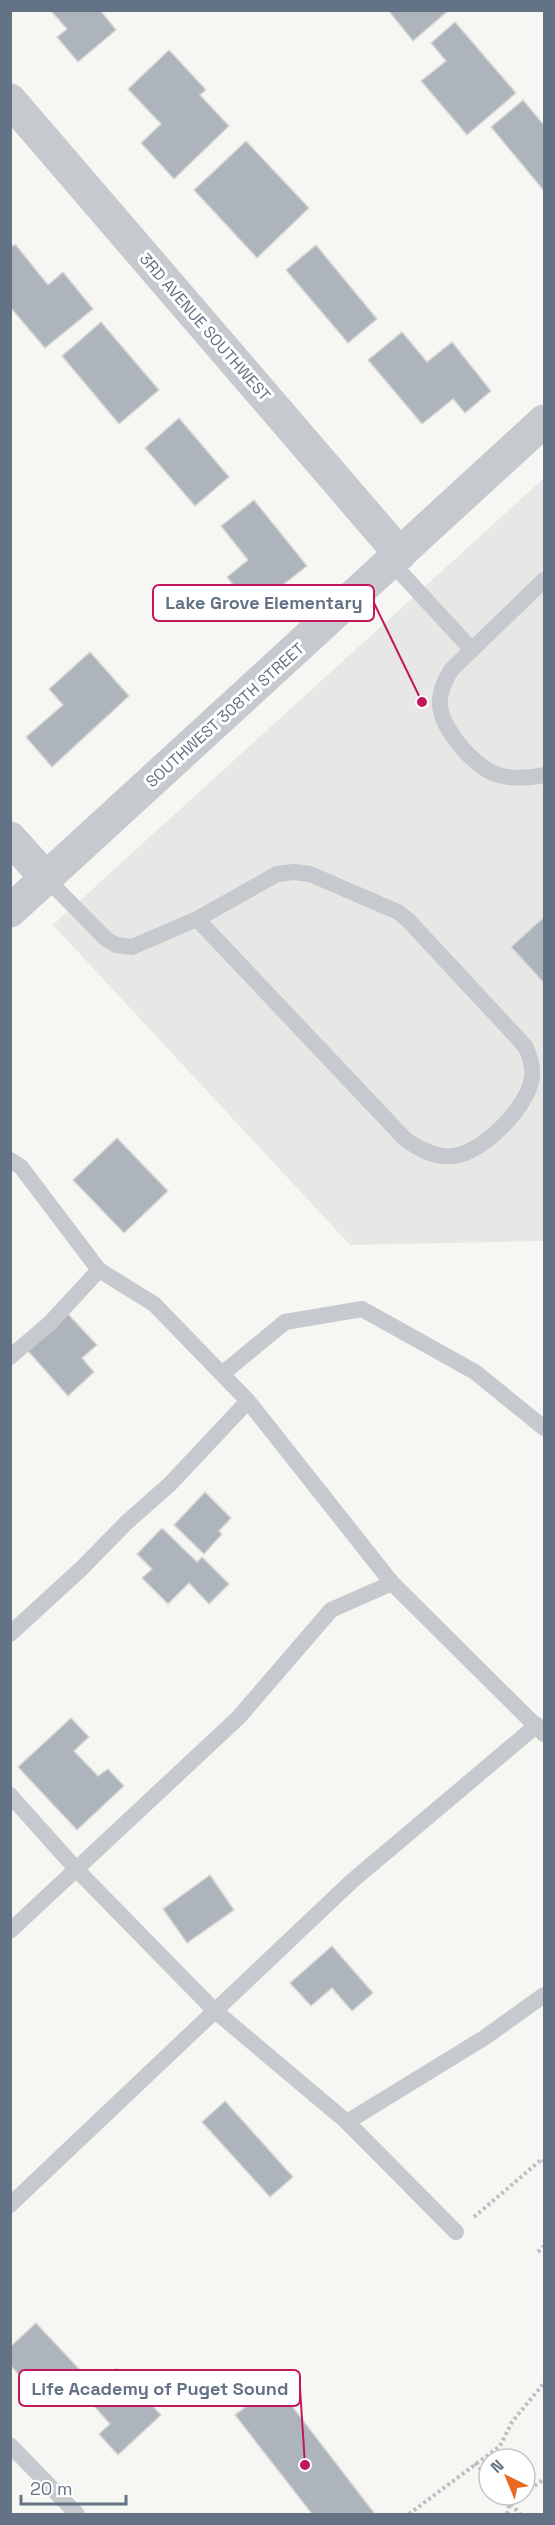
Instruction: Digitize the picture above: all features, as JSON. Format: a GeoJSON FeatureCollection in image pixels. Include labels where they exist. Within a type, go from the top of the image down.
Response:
{"type":"FeatureCollection","features":[{"type":"Feature","properties":{"kind":"street","name":"3RD AVENUE SOUTHWEST"},"geometry":{"type":"LineString","coordinates":[[10,100],[395,558]]}},
{"type":"Feature","properties":{"kind":"street","name":"SOUTHWEST 308TH STREET"},"geometry":{"type":"LineString","coordinates":[[10,911],[544,422]]}},
{"type":"Feature","properties":{"kind":"street"},"geometry":{"type":"LineString","coordinates":[[10,838],[47,879]]}},
{"type":"Feature","properties":{"kind":"lane"},"geometry":{"type":"LineString","coordinates":[[395,558],[472,650]]}},
{"type":"Feature","properties":{"kind":"lane"},"geometry":{"type":"LineString","coordinates":[[544,580],[451,669],[442,686],[440,705],[444,723],[468,754],[500,776],[531,778],[544,775]]}},
{"type":"Feature","properties":{"kind":"lane"},"geometry":{"type":"LineString","coordinates":[[47,879],[98,932],[116,945],[132,946],[197,919],[278,874],[294,872],[310,874],[398,912],[525,1046],[531,1060],[532,1077],[527,1096],[516,1112],[483,1143],[468,1153],[452,1157],[422,1151],[405,1139],[197,919]]}},
{"type":"Feature","properties":{"kind":"lane"},"geometry":{"type":"LineString","coordinates":[[10,1160],[21,1167],[99,1270],[154,1304],[248,1401],[392,1583],[541,1730],[352,1881],[10,2205]]}},
{"type":"Feature","properties":{"kind":"lane"},"geometry":{"type":"LineString","coordinates":[[10,1357],[50,1323],[99,1270]]}},
{"type":"Feature","properties":{"kind":"lane"},"geometry":{"type":"LineString","coordinates":[[222,1374],[285,1322],[362,1309],[475,1372],[544,1428]]}},
{"type":"Feature","properties":{"kind":"lane"},"geometry":{"type":"LineString","coordinates":[[10,1634],[170,1484],[248,1401]]}},
{"type":"Feature","properties":{"kind":"lane"},"geometry":{"type":"LineString","coordinates":[[10,1931],[239,1716],[331,1610],[392,1583]]}},
{"type":"Feature","properties":{"kind":"lane"},"geometry":{"type":"LineString","coordinates":[[10,1795],[77,1870],[214,2010],[348,2122],[456,2232]]}},
{"type":"Feature","properties":{"kind":"lane"},"geometry":{"type":"LineString","coordinates":[[348,2122],[484,2038],[544,1995]]}},
{"type":"Feature","properties":{"kind":"lane"},"geometry":{"type":"LineString","coordinates":[[10,2445],[77,2514]]}},
{"type":"Feature","properties":{"kind":"path"},"geometry":{"type":"LineString","coordinates":[[456,2232],[542,2159],[544,2161]]}},
{"type":"Feature","properties":{"kind":"path"},"geometry":{"type":"LineString","coordinates":[[538,2252],[544,2246]]}},
{"type":"Feature","properties":{"kind":"path"},"geometry":{"type":"LineString","coordinates":[[409,2514],[500,2446],[512,2422],[544,2383]]}},
{"type":"Feature","properties":{"kind":"shaded area"},"geometry":{"type":"Polygon","coordinates":[[[544,478],[544,1241],[350,1245],[53,925],[544,478]]]}},
{"type":"Feature","properties":{"kind":"building"},"geometry":{"type":"Polygon","coordinates":[[[50,10],[100,10],[116,30],[78,62],[57,37],[67,29],[50,10]]]}},
{"type":"Feature","properties":{"kind":"building"},"geometry":{"type":"Polygon","coordinates":[[[388,10],[449,10],[413,41],[388,10]]]}},
{"type":"Feature","properties":{"kind":"building"},"geometry":{"type":"Polygon","coordinates":[[[455,22],[516,93],[467,135],[421,81],[446,61],[431,43],[455,22]]]}},
{"type":"Feature","properties":{"kind":"building"},"geometry":{"type":"Polygon","coordinates":[[[169,50],[206,90],[200,95],[229,126],[174,179],[141,143],[161,124],[128,89],[169,50]]]}},
{"type":"Feature","properties":{"kind":"building"},"geometry":{"type":"Polygon","coordinates":[[[523,100],[544,125],[544,191],[491,127],[523,100]]]}},
{"type":"Feature","properties":{"kind":"building"},"geometry":{"type":"Polygon","coordinates":[[[246,141],[309,208],[257,258],[194,190],[246,141]]]}},
{"type":"Feature","properties":{"kind":"building"},"geometry":{"type":"Polygon","coordinates":[[[15,244],[48,285],[63,272],[93,309],[45,348],[10,307],[10,248],[15,244]]]}},
{"type":"Feature","properties":{"kind":"building"},"geometry":{"type":"Polygon","coordinates":[[[316,245],[377,319],[348,343],[286,270],[316,245]]]}},
{"type":"Feature","properties":{"kind":"building"},"geometry":{"type":"Polygon","coordinates":[[[101,322],[159,390],[119,424],[62,356],[101,322]]]}},
{"type":"Feature","properties":{"kind":"building"},"geometry":{"type":"Polygon","coordinates":[[[402,332],[427,362],[452,342],[491,391],[465,413],[453,399],[422,424],[368,360],[402,332]]]}},
{"type":"Feature","properties":{"kind":"building"},"geometry":{"type":"Polygon","coordinates":[[[179,418],[229,477],[195,506],[145,448],[179,418]]]}},
{"type":"Feature","properties":{"kind":"building"},"geometry":{"type":"Polygon","coordinates":[[[254,500],[307,566],[252,609],[227,577],[248,560],[221,526],[254,500]]]}},
{"type":"Feature","properties":{"kind":"building"},"geometry":{"type":"Polygon","coordinates":[[[90,652],[129,696],[52,767],[26,737],[63,705],[49,689],[90,652]]]}},
{"type":"Feature","properties":{"kind":"building"},"geometry":{"type":"Polygon","coordinates":[[[544,917],[544,983],[511,947],[544,917]]]}},
{"type":"Feature","properties":{"kind":"building"},"geometry":{"type":"Polygon","coordinates":[[[117,1138],[168,1191],[124,1233],[73,1180],[117,1138]]]}},
{"type":"Feature","properties":{"kind":"building"},"geometry":{"type":"Polygon","coordinates":[[[68,1314],[97,1345],[82,1358],[94,1372],[68,1396],[28,1351],[68,1314]]]}},
{"type":"Feature","properties":{"kind":"building"},"geometry":{"type":"Polygon","coordinates":[[[205,1492],[231,1518],[219,1531],[222,1534],[204,1554],[174,1525],[205,1492]]]}},
{"type":"Feature","properties":{"kind":"building"},"geometry":{"type":"Polygon","coordinates":[[[162,1528],[197,1562],[202,1557],[229,1584],[209,1604],[189,1583],[168,1604],[142,1578],[152,1569],[137,1554],[162,1528]]]}},
{"type":"Feature","properties":{"kind":"building"},"geometry":{"type":"Polygon","coordinates":[[[71,1718],[89,1737],[74,1751],[98,1776],[108,1769],[124,1786],[77,1830],[18,1767],[71,1718]]]}},
{"type":"Feature","properties":{"kind":"building"},"geometry":{"type":"Polygon","coordinates":[[[210,1875],[234,1910],[187,1943],[163,1909],[210,1875]]]}},
{"type":"Feature","properties":{"kind":"building"},"geometry":{"type":"Polygon","coordinates":[[[332,1946],[373,1993],[352,2011],[332,1988],[311,2006],[290,1983],[332,1946]]]}},
{"type":"Feature","properties":{"kind":"building"},"geometry":{"type":"Polygon","coordinates":[[[225,2101],[293,2177],[270,2197],[202,2122],[225,2101]]]}},
{"type":"Feature","properties":{"kind":"building"},"geometry":{"type":"Polygon","coordinates":[[[36,2323],[80,2370],[45,2403],[10,2365],[10,2347],[36,2323]]]}},
{"type":"Feature","properties":{"kind":"building"},"geometry":{"type":"Polygon","coordinates":[[[117,2368],[161,2415],[118,2455],[99,2434],[110,2424],[86,2397],[117,2368]]]}},
{"type":"Feature","properties":{"kind":"building"},"geometry":{"type":"Polygon","coordinates":[[[275,2384],[375,2514],[312,2514],[235,2415],[275,2384]]]}},
{"type":"Feature","properties":{"kind":"place","name":"Lake Grove Elementary"},"geometry":{"type":"Point","coordinates":[422,702]}},
{"type":"Feature","properties":{"kind":"place","name":"Life Academy of Puget Sound"},"geometry":{"type":"Point","coordinates":[305,2465]}}]}
